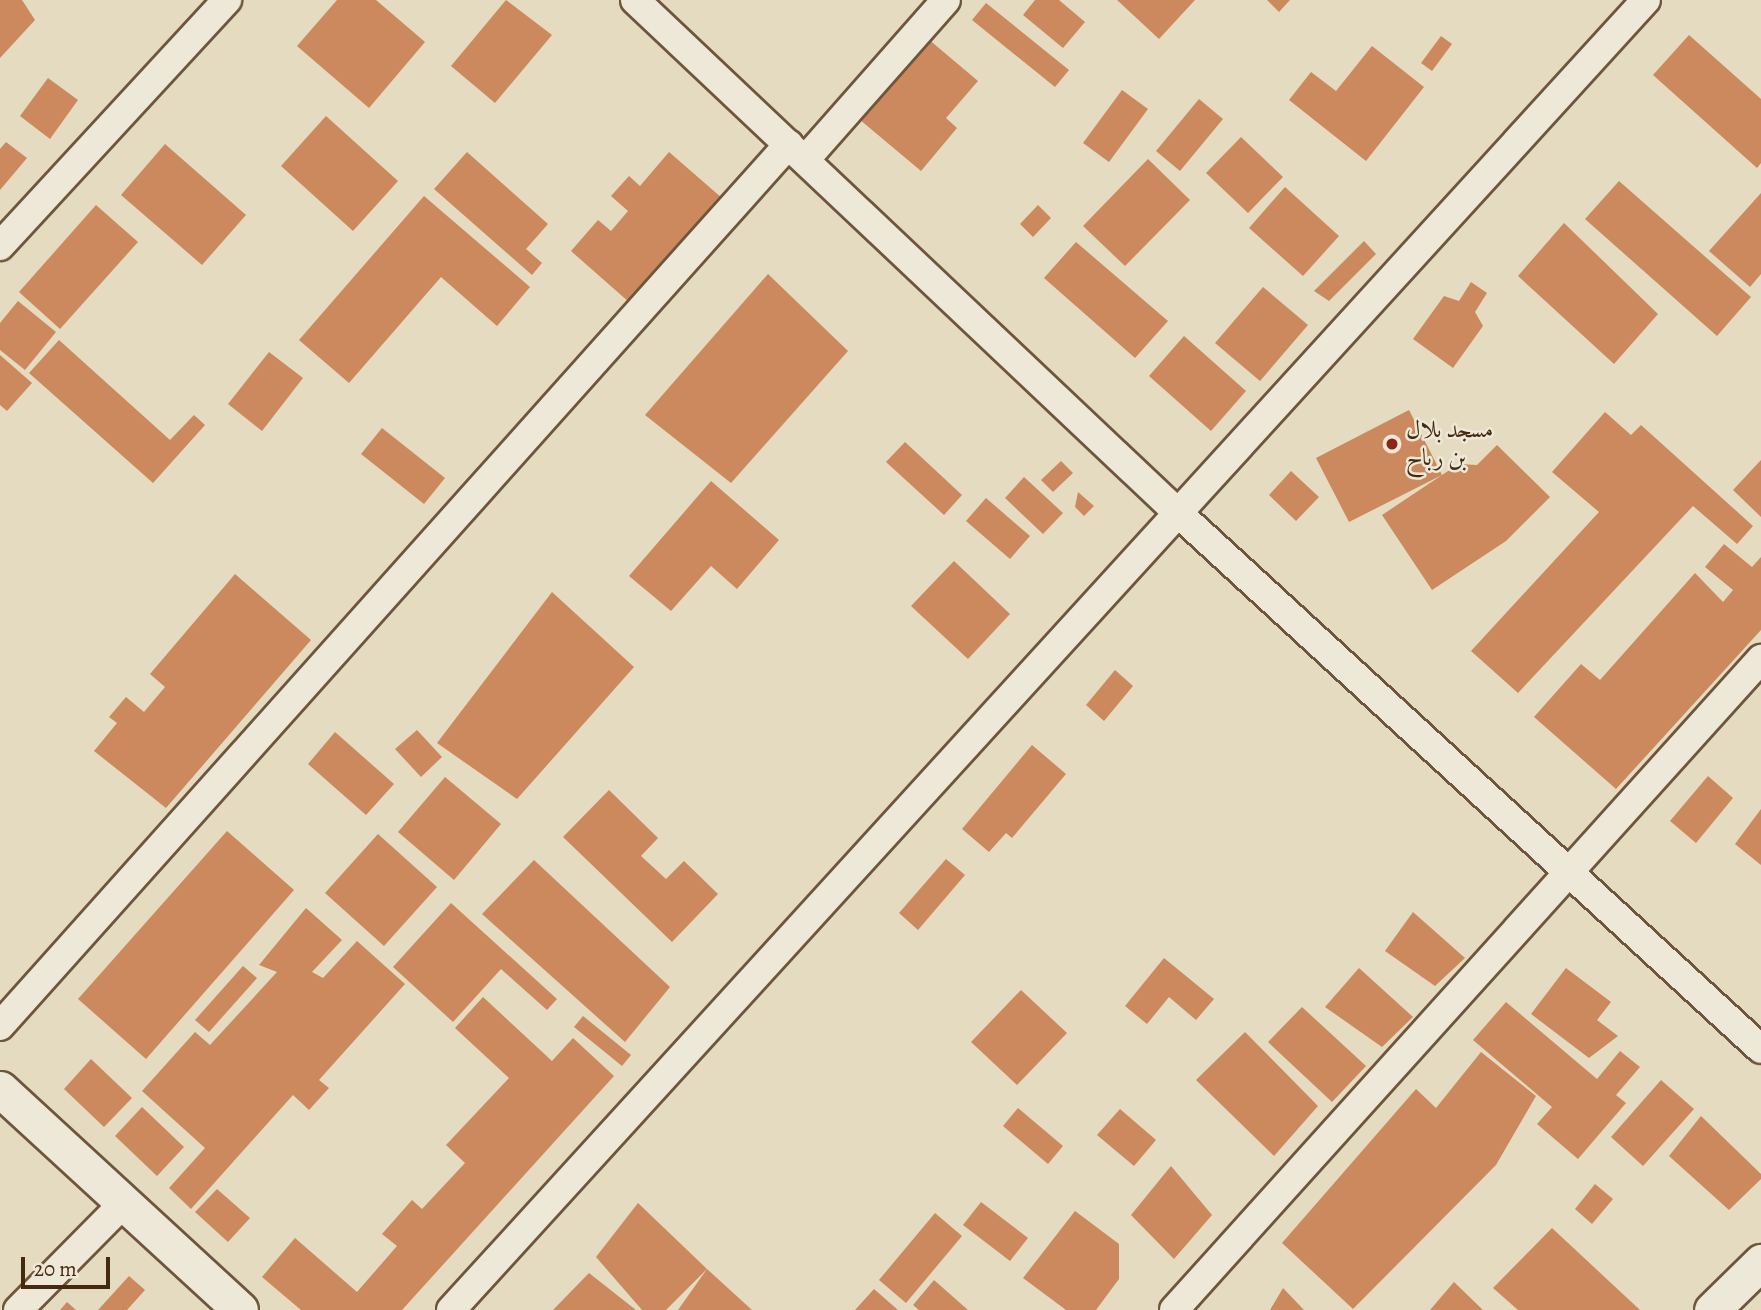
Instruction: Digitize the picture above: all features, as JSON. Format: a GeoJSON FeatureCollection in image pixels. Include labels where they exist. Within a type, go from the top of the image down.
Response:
{"type":"FeatureCollection","features":[{"type":"Feature","properties":{"kind":"street"},"geometry":{"type":"LineString","coordinates":[[0,246],[227,0]]}},
{"type":"Feature","properties":{"kind":"street"},"geometry":{"type":"LineString","coordinates":[[635,0],[1177,512],[1761,1049]]}},
{"type":"Feature","properties":{"kind":"street"},"geometry":{"type":"LineString","coordinates":[[0,1026],[797,152],[946,0]]}},
{"type":"Feature","properties":{"kind":"street"},"geometry":{"type":"LineString","coordinates":[[451,1310],[1646,0]]}},
{"type":"Feature","properties":{"kind":"street"},"geometry":{"type":"LineString","coordinates":[[1174,1310],[1761,659]]}},
{"type":"Feature","properties":{"kind":"street"},"geometry":{"type":"LineString","coordinates":[[0,1089],[240,1310]]}},
{"type":"Feature","properties":{"kind":"street"},"geometry":{"type":"LineString","coordinates":[[18,1310],[124,1203]]}},
{"type":"Feature","properties":{"kind":"street"},"geometry":{"type":"LineString","coordinates":[[1712,1310],[1761,1262]]}},
{"type":"Feature","properties":{"kind":"building"},"geometry":{"type":"Polygon","coordinates":[[[0,0],[22,0],[35,20],[0,58],[0,0]]]}},
{"type":"Feature","properties":{"kind":"building"},"geometry":{"type":"Polygon","coordinates":[[[337,0],[376,0],[425,42],[369,108],[297,46],[337,0]]]}},
{"type":"Feature","properties":{"kind":"building"},"geometry":{"type":"Polygon","coordinates":[[[506,0],[552,35],[495,103],[451,66],[506,0]]]}},
{"type":"Feature","properties":{"kind":"building"},"geometry":{"type":"Polygon","coordinates":[[[1035,0],[1059,0],[1085,22],[1063,48],[1023,15],[1035,0]]]}},
{"type":"Feature","properties":{"kind":"building"},"geometry":{"type":"Polygon","coordinates":[[[1117,0],[1195,0],[1159,39],[1117,0]]]}},
{"type":"Feature","properties":{"kind":"building"},"geometry":{"type":"Polygon","coordinates":[[[1267,0],[1290,0],[1279,12],[1267,0]]]}},
{"type":"Feature","properties":{"kind":"building"},"geometry":{"type":"Polygon","coordinates":[[[986,3],[1069,70],[1055,87],[972,20],[986,3]]]}},
{"type":"Feature","properties":{"kind":"building"},"geometry":{"type":"Polygon","coordinates":[[[1689,35],[1761,99],[1761,163],[1757,168],[1653,75],[1689,35]]]}},
{"type":"Feature","properties":{"kind":"building"},"geometry":{"type":"Polygon","coordinates":[[[1441,36],[1452,44],[1432,71],[1421,63],[1441,36]]]}},
{"type":"Feature","properties":{"kind":"building"},"geometry":{"type":"Polygon","coordinates":[[[927,38],[978,81],[946,118],[957,128],[921,171],[859,119],[927,38]]]}},
{"type":"Feature","properties":{"kind":"building"},"geometry":{"type":"Polygon","coordinates":[[[1372,46],[1424,87],[1366,161],[1289,100],[1311,72],[1336,91],[1372,46]]]}},
{"type":"Feature","properties":{"kind":"building"},"geometry":{"type":"Polygon","coordinates":[[[48,78],[78,100],[50,139],[20,116],[48,78]]]}},
{"type":"Feature","properties":{"kind":"building"},"geometry":{"type":"Polygon","coordinates":[[[1122,90],[1148,109],[1109,162],[1083,143],[1122,90]]]}},
{"type":"Feature","properties":{"kind":"building"},"geometry":{"type":"Polygon","coordinates":[[[1199,99],[1223,119],[1180,171],[1156,151],[1199,99]]]}},
{"type":"Feature","properties":{"kind":"building"},"geometry":{"type":"Polygon","coordinates":[[[326,116],[398,181],[353,231],[281,166],[326,116]]]}},
{"type":"Feature","properties":{"kind":"building"},"geometry":{"type":"Polygon","coordinates":[[[1241,137],[1283,177],[1248,213],[1206,173],[1241,137]]]}},
{"type":"Feature","properties":{"kind":"building"},"geometry":{"type":"Polygon","coordinates":[[[6,142],[27,158],[0,190],[0,149],[6,142]]]}},
{"type":"Feature","properties":{"kind":"building"},"geometry":{"type":"Polygon","coordinates":[[[165,144],[246,215],[202,265],[121,195],[165,144]]]}},
{"type":"Feature","properties":{"kind":"building"},"geometry":{"type":"Polygon","coordinates":[[[467,152],[548,224],[526,249],[542,263],[532,275],[434,189],[467,152]]]}},
{"type":"Feature","properties":{"kind":"building"},"geometry":{"type":"Polygon","coordinates":[[[669,152],[722,198],[630,303],[571,251],[598,220],[611,231],[628,211],[611,196],[629,176],[640,186],[669,152]]]}},
{"type":"Feature","properties":{"kind":"building"},"geometry":{"type":"Polygon","coordinates":[[[1148,159],[1190,200],[1125,266],[1083,226],[1148,159]]]}},
{"type":"Feature","properties":{"kind":"building"},"geometry":{"type":"Polygon","coordinates":[[[1619,181],[1751,297],[1717,336],[1585,219],[1619,181]]]}},
{"type":"Feature","properties":{"kind":"building"},"geometry":{"type":"Polygon","coordinates":[[[1285,187],[1339,236],[1303,276],[1249,228],[1285,187]]]}},
{"type":"Feature","properties":{"kind":"building"},"geometry":{"type":"Polygon","coordinates":[[[1761,193],[1761,274],[1750,287],[1709,251],[1761,193]]]}},
{"type":"Feature","properties":{"kind":"building"},"geometry":{"type":"Polygon","coordinates":[[[424,196],[530,287],[497,326],[441,277],[349,383],[299,340],[424,196]]]}},
{"type":"Feature","properties":{"kind":"building"},"geometry":{"type":"Polygon","coordinates":[[[96,205],[138,242],[60,329],[19,292],[96,205]]]}},
{"type":"Feature","properties":{"kind":"building"},"geometry":{"type":"Polygon","coordinates":[[[1038,205],[1051,218],[1033,237],[1020,224],[1038,205]]]}},
{"type":"Feature","properties":{"kind":"building"},"geometry":{"type":"Polygon","coordinates":[[[1564,223],[1658,314],[1614,364],[1518,276],[1564,223]]]}},
{"type":"Feature","properties":{"kind":"building"},"geometry":{"type":"Polygon","coordinates":[[[1364,241],[1376,254],[1329,301],[1314,291],[1364,241]]]}},
{"type":"Feature","properties":{"kind":"building"},"geometry":{"type":"Polygon","coordinates":[[[1076,242],[1168,321],[1135,358],[1044,278],[1076,242]]]}},
{"type":"Feature","properties":{"kind":"building"},"geometry":{"type":"Polygon","coordinates":[[[768,274],[848,351],[731,483],[645,415],[768,274]]]}},
{"type":"Feature","properties":{"kind":"building"},"geometry":{"type":"Polygon","coordinates":[[[1471,282],[1487,293],[1475,312],[1483,326],[1453,368],[1413,339],[1444,296],[1459,301],[1471,282]]]}},
{"type":"Feature","properties":{"kind":"building"},"geometry":{"type":"Polygon","coordinates":[[[1263,287],[1308,325],[1260,381],[1215,343],[1263,287]]]}},
{"type":"Feature","properties":{"kind":"building"},"geometry":{"type":"Polygon","coordinates":[[[18,301],[56,332],[25,370],[0,350],[0,323],[18,301]]]}},
{"type":"Feature","properties":{"kind":"building"},"geometry":{"type":"Polygon","coordinates":[[[1184,336],[1246,391],[1211,431],[1149,376],[1184,336]]]}},
{"type":"Feature","properties":{"kind":"building"},"geometry":{"type":"Polygon","coordinates":[[[59,340],[170,440],[194,415],[205,425],[153,483],[29,373],[59,340]]]}},
{"type":"Feature","properties":{"kind":"building"},"geometry":{"type":"Polygon","coordinates":[[[269,352],[303,378],[262,431],[228,404],[269,352]]]}},
{"type":"Feature","properties":{"kind":"building"},"geometry":{"type":"Polygon","coordinates":[[[0,355],[32,383],[7,411],[0,405],[0,355]]]}},
{"type":"Feature","properties":{"kind":"building"},"geometry":{"type":"Polygon","coordinates":[[[1409,410],[1442,475],[1349,522],[1316,458],[1409,410]]]}},
{"type":"Feature","properties":{"kind":"building"},"geometry":{"type":"Polygon","coordinates":[[[1605,412],[1631,435],[1641,425],[1753,526],[1737,544],[1693,506],[1518,693],[1471,651],[1599,512],[1552,472],[1605,412]]]}},
{"type":"Feature","properties":{"kind":"building"},"geometry":{"type":"Polygon","coordinates":[[[382,428],[445,478],[424,504],[361,454],[382,428]]]}},
{"type":"Feature","properties":{"kind":"building"},"geometry":{"type":"Polygon","coordinates":[[[905,442],[962,495],[944,515],[886,462],[905,442]]]}},
{"type":"Feature","properties":{"kind":"building"},"geometry":{"type":"Polygon","coordinates":[[[1497,445],[1550,497],[1506,541],[1432,590],[1382,515],[1459,464],[1477,465],[1497,445]]]}},
{"type":"Feature","properties":{"kind":"building"},"geometry":{"type":"Polygon","coordinates":[[[1761,460],[1761,517],[1733,490],[1761,460]]]}},
{"type":"Feature","properties":{"kind":"building"},"geometry":{"type":"Polygon","coordinates":[[[1061,461],[1073,473],[1053,492],[1041,480],[1061,461]]]}},
{"type":"Feature","properties":{"kind":"building"},"geometry":{"type":"Polygon","coordinates":[[[1291,471],[1319,497],[1296,521],[1269,495],[1291,471]]]}},
{"type":"Feature","properties":{"kind":"building"},"geometry":{"type":"Polygon","coordinates":[[[1024,477],[1063,513],[1043,534],[1005,498],[1024,477]]]}},
{"type":"Feature","properties":{"kind":"building"},"geometry":{"type":"Polygon","coordinates":[[[711,481],[779,540],[737,589],[711,566],[671,611],[629,576],[711,481]]]}},
{"type":"Feature","properties":{"kind":"building"},"geometry":{"type":"Polygon","coordinates":[[[1078,492],[1094,506],[1084,516],[1075,507],[1078,492]]]}},
{"type":"Feature","properties":{"kind":"building"},"geometry":{"type":"Polygon","coordinates":[[[986,498],[1030,536],[1010,559],[966,521],[986,498]]]}},
{"type":"Feature","properties":{"kind":"building"},"geometry":{"type":"Polygon","coordinates":[[[1724,544],[1752,567],[1761,557],[1761,630],[1616,789],[1534,717],[1581,664],[1600,680],[1695,573],[1723,602],[1733,590],[1705,567],[1724,544]]]}},
{"type":"Feature","properties":{"kind":"building"},"geometry":{"type":"Polygon","coordinates":[[[954,561],[1010,614],[968,659],[911,606],[954,561]]]}},
{"type":"Feature","properties":{"kind":"building"},"geometry":{"type":"Polygon","coordinates":[[[235,574],[311,640],[166,808],[94,751],[117,723],[109,717],[126,697],[144,712],[165,687],[150,674],[235,574]]]}},
{"type":"Feature","properties":{"kind":"building"},"geometry":{"type":"Polygon","coordinates":[[[552,592],[634,667],[517,799],[437,743],[552,592]]]}},
{"type":"Feature","properties":{"kind":"building"},"geometry":{"type":"Polygon","coordinates":[[[1115,670],[1133,686],[1104,721],[1086,705],[1115,670]]]}},
{"type":"Feature","properties":{"kind":"building"},"geometry":{"type":"Polygon","coordinates":[[[417,730],[442,757],[421,777],[395,749],[417,730]]]}},
{"type":"Feature","properties":{"kind":"building"},"geometry":{"type":"Polygon","coordinates":[[[335,732],[394,784],[366,815],[308,764],[335,732]]]}},
{"type":"Feature","properties":{"kind":"building"},"geometry":{"type":"Polygon","coordinates":[[[1032,745],[1066,774],[1012,838],[1006,833],[989,852],[962,829],[1032,745]]]}},
{"type":"Feature","properties":{"kind":"building"},"geometry":{"type":"Polygon","coordinates":[[[1708,776],[1733,798],[1696,843],[1670,821],[1708,776]]]}},
{"type":"Feature","properties":{"kind":"building"},"geometry":{"type":"Polygon","coordinates":[[[445,777],[501,824],[454,880],[398,832],[445,777]]]}},
{"type":"Feature","properties":{"kind":"building"},"geometry":{"type":"Polygon","coordinates":[[[609,790],[658,838],[641,856],[666,879],[684,861],[718,894],[672,942],[563,837],[609,790]]]}},
{"type":"Feature","properties":{"kind":"building"},"geometry":{"type":"Polygon","coordinates":[[[1761,809],[1761,865],[1735,844],[1761,809]]]}},
{"type":"Feature","properties":{"kind":"building"},"geometry":{"type":"Polygon","coordinates":[[[227,831],[294,890],[146,1059],[78,999],[227,831]]]}},
{"type":"Feature","properties":{"kind":"building"},"geometry":{"type":"Polygon","coordinates":[[[378,834],[437,887],[384,946],[325,893],[378,834]]]}},
{"type":"Feature","properties":{"kind":"building"},"geometry":{"type":"Polygon","coordinates":[[[946,859],[965,875],[918,930],[899,913],[946,859]]]}},
{"type":"Feature","properties":{"kind":"building"},"geometry":{"type":"Polygon","coordinates":[[[534,860],[670,987],[625,1042],[482,914],[534,860]]]}},
{"type":"Feature","properties":{"kind":"building"},"geometry":{"type":"Polygon","coordinates":[[[451,903],[557,999],[547,1010],[501,969],[453,1022],[393,967],[451,903]]]}},
{"type":"Feature","properties":{"kind":"building"},"geometry":{"type":"Polygon","coordinates":[[[306,908],[342,940],[312,972],[323,978],[357,941],[405,984],[319,1080],[329,1088],[309,1110],[293,1095],[191,1209],[169,1188],[205,1148],[142,1091],[195,1032],[210,1045],[277,972],[259,965],[306,908]]]}},
{"type":"Feature","properties":{"kind":"building"},"geometry":{"type":"Polygon","coordinates":[[[1413,912],[1465,958],[1435,986],[1385,951],[1413,912]]]}},
{"type":"Feature","properties":{"kind":"building"},"geometry":{"type":"Polygon","coordinates":[[[1164,958],[1214,999],[1196,1020],[1169,997],[1147,1024],[1125,1006],[1164,958]]]}},
{"type":"Feature","properties":{"kind":"building"},"geometry":{"type":"Polygon","coordinates":[[[243,966],[257,978],[209,1032],[195,1020],[243,966]]]}},
{"type":"Feature","properties":{"kind":"building"},"geometry":{"type":"Polygon","coordinates":[[[1359,968],[1413,1017],[1382,1047],[1325,1007],[1359,968]]]}},
{"type":"Feature","properties":{"kind":"building"},"geometry":{"type":"Polygon","coordinates":[[[1566,968],[1611,1002],[1597,1020],[1618,1036],[1589,1058],[1531,1014],[1566,968]]]}},
{"type":"Feature","properties":{"kind":"building"},"geometry":{"type":"Polygon","coordinates":[[[1021,990],[1067,1033],[1017,1085],[971,1042],[1021,990]]]}},
{"type":"Feature","properties":{"kind":"building"},"geometry":{"type":"Polygon","coordinates":[[[483,997],[552,1061],[573,1038],[614,1076],[402,1310],[301,1310],[262,1277],[295,1238],[357,1292],[397,1246],[382,1234],[412,1200],[422,1209],[465,1163],[446,1145],[509,1078],[455,1028],[483,997]]]}},
{"type":"Feature","properties":{"kind":"building"},"geometry":{"type":"Polygon","coordinates":[[[1506,1002],[1597,1079],[1620,1051],[1640,1067],[1616,1095],[1626,1103],[1578,1159],[1537,1124],[1552,1107],[1473,1040],[1506,1002]]]}},
{"type":"Feature","properties":{"kind":"building"},"geometry":{"type":"Polygon","coordinates":[[[1302,1007],[1366,1066],[1332,1102],[1268,1042],[1302,1007]]]}},
{"type":"Feature","properties":{"kind":"building"},"geometry":{"type":"Polygon","coordinates":[[[583,1016],[631,1055],[622,1066],[574,1027],[583,1016]]]}},
{"type":"Feature","properties":{"kind":"building"},"geometry":{"type":"Polygon","coordinates":[[[1245,1032],[1318,1106],[1274,1156],[1196,1080],[1245,1032]]]}},
{"type":"Feature","properties":{"kind":"building"},"geometry":{"type":"Polygon","coordinates":[[[1481,1052],[1536,1096],[1496,1165],[1353,1309],[1282,1243],[1416,1089],[1436,1108],[1481,1052]]]}},
{"type":"Feature","properties":{"kind":"building"},"geometry":{"type":"Polygon","coordinates":[[[91,1059],[132,1098],[104,1127],[64,1089],[91,1059]]]}},
{"type":"Feature","properties":{"kind":"building"},"geometry":{"type":"Polygon","coordinates":[[[1661,1080],[1694,1109],[1643,1166],[1611,1137],[1661,1080]]]}},
{"type":"Feature","properties":{"kind":"building"},"geometry":{"type":"Polygon","coordinates":[[[142,1107],[184,1147],[157,1176],[115,1136],[142,1107]]]}},
{"type":"Feature","properties":{"kind":"building"},"geometry":{"type":"Polygon","coordinates":[[[1018,1108],[1063,1146],[1048,1164],[1003,1126],[1018,1108]]]}},
{"type":"Feature","properties":{"kind":"building"},"geometry":{"type":"Polygon","coordinates":[[[1120,1109],[1156,1140],[1134,1166],[1097,1135],[1120,1109]]]}},
{"type":"Feature","properties":{"kind":"building"},"geometry":{"type":"Polygon","coordinates":[[[1701,1116],[1761,1174],[1761,1179],[1729,1210],[1669,1156],[1701,1116]]]}},
{"type":"Feature","properties":{"kind":"building"},"geometry":{"type":"Polygon","coordinates":[[[1171,1166],[1212,1215],[1174,1259],[1131,1215],[1171,1166]]]}},
{"type":"Feature","properties":{"kind":"building"},"geometry":{"type":"Polygon","coordinates":[[[1595,1184],[1613,1199],[1592,1224],[1575,1209],[1595,1184]]]}},
{"type":"Feature","properties":{"kind":"building"},"geometry":{"type":"Polygon","coordinates":[[[217,1189],[250,1218],[228,1242],[195,1212],[217,1189]]]}},
{"type":"Feature","properties":{"kind":"building"},"geometry":{"type":"Polygon","coordinates":[[[981,1202],[1028,1238],[1010,1261],[963,1225],[981,1202]]]}},
{"type":"Feature","properties":{"kind":"building"},"geometry":{"type":"Polygon","coordinates":[[[638,1203],[707,1269],[666,1310],[642,1310],[596,1257],[638,1203]]]}},
{"type":"Feature","properties":{"kind":"building"},"geometry":{"type":"Polygon","coordinates":[[[1075,1211],[1119,1244],[1119,1279],[1096,1310],[1066,1310],[1023,1278],[1075,1211]]]}},
{"type":"Feature","properties":{"kind":"building"},"geometry":{"type":"Polygon","coordinates":[[[935,1213],[962,1236],[906,1303],[879,1280],[935,1213]]]}},
{"type":"Feature","properties":{"kind":"building"},"geometry":{"type":"Polygon","coordinates":[[[1552,1228],[1640,1310],[1518,1310],[1493,1288],[1552,1228]]]}},
{"type":"Feature","properties":{"kind":"building"},"geometry":{"type":"Polygon","coordinates":[[[707,1269],[752,1310],[678,1310],[707,1269]]]}},
{"type":"Feature","properties":{"kind":"building"},"geometry":{"type":"Polygon","coordinates":[[[589,1273],[636,1310],[553,1310],[589,1273]]]}},
{"type":"Feature","properties":{"kind":"building"},"geometry":{"type":"Polygon","coordinates":[[[129,1276],[145,1290],[127,1310],[98,1310],[129,1276]]]}},
{"type":"Feature","properties":{"kind":"building"},"geometry":{"type":"Polygon","coordinates":[[[934,1280],[968,1310],[919,1310],[913,1305],[934,1280]]]}},
{"type":"Feature","properties":{"kind":"building"},"geometry":{"type":"Polygon","coordinates":[[[1454,1282],[1483,1310],[1430,1310],[1454,1282]]]}},
{"type":"Feature","properties":{"kind":"building"},"geometry":{"type":"Polygon","coordinates":[[[1283,1288],[1304,1310],[1270,1310],[1283,1288]]]}},
{"type":"Feature","properties":{"kind":"building"},"geometry":{"type":"Polygon","coordinates":[[[874,1289],[898,1310],[855,1310],[874,1289]]]}},
{"type":"Feature","properties":{"kind":"building"},"geometry":{"type":"Polygon","coordinates":[[[67,1302],[76,1310],[60,1310],[67,1302]]]}},
{"type":"Feature","properties":{"kind":"place","name":"مسجد بلال بن رباح"},"geometry":{"type":"Point","coordinates":[1392,444]}}]}
